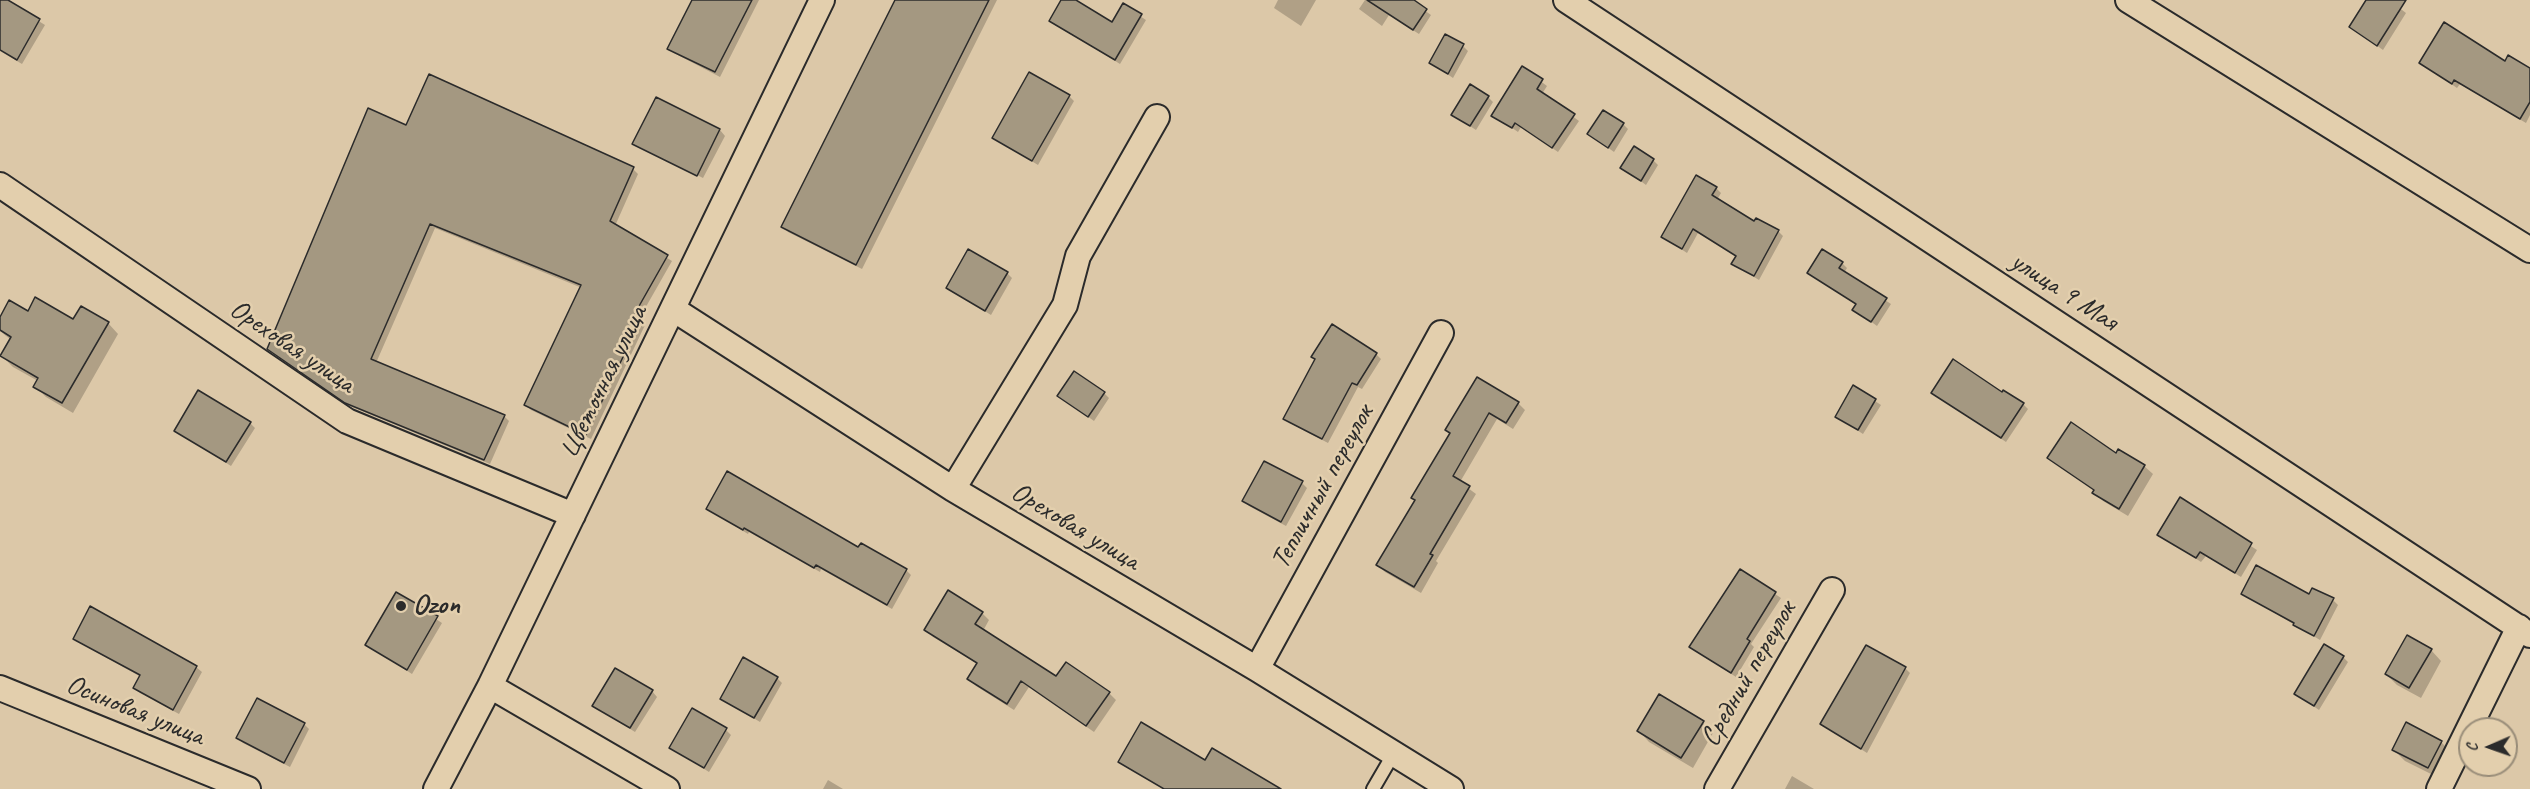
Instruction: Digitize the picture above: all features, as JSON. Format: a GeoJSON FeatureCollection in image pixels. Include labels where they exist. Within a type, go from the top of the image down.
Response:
{"type":"FeatureCollection","features":[{"type":"Feature","properties":{"kind":"street","name":"Цветочная улица"},"geometry":{"type":"LineString","coordinates":[[436,789],[490,686],[822,0]]}},
{"type":"Feature","properties":{"kind":"street","name":"улица 9 Мая"},"geometry":{"type":"LineString","coordinates":[[1566,0],[2524,631]]}},
{"type":"Feature","properties":{"kind":"street"},"geometry":{"type":"LineString","coordinates":[[2128,0],[2530,250]]}},
{"type":"Feature","properties":{"kind":"street"},"geometry":{"type":"LineString","coordinates":[[952,489],[1065,305],[1078,256],[1157,117]]}},
{"type":"Feature","properties":{"kind":"street","name":"Ореховая улица"},"geometry":{"type":"LineString","coordinates":[[0,185],[347,421],[573,515]]}},
{"type":"Feature","properties":{"kind":"street","name":"Ореховая улица"},"geometry":{"type":"LineString","coordinates":[[673,309],[952,489],[1257,669],[1451,789]]}},
{"type":"Feature","properties":{"kind":"street","name":"Тепличный переулок"},"geometry":{"type":"LineString","coordinates":[[1257,669],[1441,333]]}},
{"type":"Feature","properties":{"kind":"street","name":"Средний переулок"},"geometry":{"type":"LineString","coordinates":[[1717,789],[1832,590]]}},
{"type":"Feature","properties":{"kind":"street"},"geometry":{"type":"LineString","coordinates":[[2439,789],[2524,631]]}},
{"type":"Feature","properties":{"kind":"street"},"geometry":{"type":"LineString","coordinates":[[490,686],[667,789]]}},
{"type":"Feature","properties":{"kind":"street","name":"Осиновая улица"},"geometry":{"type":"LineString","coordinates":[[0,688],[248,789]]}},
{"type":"Feature","properties":{"kind":"lane"},"geometry":{"type":"LineString","coordinates":[[1373,789],[1394,753]]}},
{"type":"Feature","properties":{"kind":"building"},"geometry":{"type":"Polygon","coordinates":[[[0,0],[8,0],[40,19],[17,60],[0,50],[0,0]]]}},
{"type":"Feature","properties":{"kind":"building"},"geometry":{"type":"Polygon","coordinates":[[[692,0],[752,0],[715,72],[667,49],[692,0]]]}},
{"type":"Feature","properties":{"kind":"building"},"geometry":{"type":"Polygon","coordinates":[[[895,0],[989,0],[856,265],[781,227],[895,0]]]}},
{"type":"Feature","properties":{"kind":"building"},"geometry":{"type":"Polygon","coordinates":[[[1061,0],[1076,0],[1112,22],[1123,3],[1142,14],[1115,60],[1049,21],[1061,0]]]}},
{"type":"Feature","properties":{"kind":"building"},"geometry":{"type":"Polygon","coordinates":[[[1367,0],[1414,0],[1427,9],[1413,30],[1367,0]]]}},
{"type":"Feature","properties":{"kind":"building"},"geometry":{"type":"Polygon","coordinates":[[[2366,0],[2406,0],[2377,46],[2349,27],[2366,0]]]}},
{"type":"Feature","properties":{"kind":"building"},"geometry":{"type":"Polygon","coordinates":[[[2444,22],[2505,61],[2508,55],[2530,68],[2530,102],[2520,119],[2454,80],[2452,84],[2419,63],[2444,22]]]}},
{"type":"Feature","properties":{"kind":"building"},"geometry":{"type":"Polygon","coordinates":[[[1445,34],[1464,44],[1448,74],[1429,63],[1445,34]]]}},
{"type":"Feature","properties":{"kind":"building"},"geometry":{"type":"Polygon","coordinates":[[[1522,66],[1543,79],[1537,89],[1575,114],[1552,148],[1515,123],[1512,128],[1491,116],[1522,66]]]}},
{"type":"Feature","properties":{"kind":"building"},"geometry":{"type":"Polygon","coordinates":[[[1029,72],[1070,95],[1032,161],[992,138],[1029,72]]]}},
{"type":"Feature","properties":{"kind":"building"},"geometry":{"type":"Polygon","coordinates":[[[429,74],[634,167],[610,221],[668,255],[634,315],[641,319],[586,435],[524,405],[581,285],[430,224],[371,359],[505,415],[484,460],[345,403],[267,349],[368,108],[406,125],[429,74]]]}},
{"type":"Feature","properties":{"kind":"building"},"geometry":{"type":"Polygon","coordinates":[[[1470,84],[1489,96],[1470,126],[1451,115],[1470,84]]]}},
{"type":"Feature","properties":{"kind":"building"},"geometry":{"type":"Polygon","coordinates":[[[656,97],[720,129],[697,176],[632,144],[656,97]]]}},
{"type":"Feature","properties":{"kind":"building"},"geometry":{"type":"Polygon","coordinates":[[[1603,110],[1624,123],[1608,148],[1587,134],[1603,110]]]}},
{"type":"Feature","properties":{"kind":"building"},"geometry":{"type":"Polygon","coordinates":[[[1634,146],[1654,159],[1641,181],[1620,168],[1634,146]]]}},
{"type":"Feature","properties":{"kind":"building"},"geometry":{"type":"Polygon","coordinates":[[[1696,175],[1717,187],[1712,195],[1754,221],[1756,218],[1779,230],[1754,276],[1731,264],[1736,256],[1693,229],[1682,249],[1661,237],[1696,175]]]}},
{"type":"Feature","properties":{"kind":"building"},"geometry":{"type":"Polygon","coordinates":[[[968,249],[1008,272],[985,311],[946,288],[968,249]]]}},
{"type":"Feature","properties":{"kind":"building"},"geometry":{"type":"Polygon","coordinates":[[[1822,249],[1843,262],[1839,268],[1887,298],[1871,322],[1852,310],[1856,304],[1807,273],[1822,249]]]}},
{"type":"Feature","properties":{"kind":"building"},"geometry":{"type":"Polygon","coordinates":[[[35,297],[73,319],[81,306],[109,322],[62,403],[33,387],[38,378],[0,356],[11,337],[0,330],[0,317],[9,300],[28,311],[35,297]]]}},
{"type":"Feature","properties":{"kind":"building"},"geometry":{"type":"Polygon","coordinates":[[[1332,324],[1377,353],[1357,385],[1352,383],[1322,439],[1283,419],[1315,359],[1311,357],[1332,324]]]}},
{"type":"Feature","properties":{"kind":"building"},"geometry":{"type":"Polygon","coordinates":[[[1953,359],[2002,392],[2003,390],[2024,403],[2001,438],[1931,393],[1953,359]]]}},
{"type":"Feature","properties":{"kind":"building"},"geometry":{"type":"Polygon","coordinates":[[[1074,371],[1105,392],[1088,417],[1057,396],[1074,371]]]}},
{"type":"Feature","properties":{"kind":"building"},"geometry":{"type":"Polygon","coordinates":[[[1477,377],[1519,402],[1506,423],[1489,413],[1453,476],[1470,486],[1430,554],[1433,555],[1414,587],[1376,565],[1415,500],[1411,498],[1450,433],[1445,430],[1477,377]]]}},
{"type":"Feature","properties":{"kind":"building"},"geometry":{"type":"Polygon","coordinates":[[[1853,385],[1876,399],[1858,430],[1835,417],[1853,385]]]}},
{"type":"Feature","properties":{"kind":"building"},"geometry":{"type":"Polygon","coordinates":[[[198,390],[251,422],[226,462],[174,431],[198,390]]]}},
{"type":"Feature","properties":{"kind":"building"},"geometry":{"type":"Polygon","coordinates":[[[2071,422],[2116,453],[2118,449],[2145,465],[2119,509],[2092,493],[2094,490],[2047,458],[2071,422]]]}},
{"type":"Feature","properties":{"kind":"building"},"geometry":{"type":"Polygon","coordinates":[[[1264,461],[1303,481],[1281,522],[1242,501],[1264,461]]]}},
{"type":"Feature","properties":{"kind":"building"},"geometry":{"type":"Polygon","coordinates":[[[727,471],[858,547],[861,543],[907,569],[887,605],[816,565],[814,568],[706,509],[727,471]]]}},
{"type":"Feature","properties":{"kind":"building"},"geometry":{"type":"Polygon","coordinates":[[[2180,497],[2252,543],[2235,573],[2200,552],[2196,558],[2157,535],[2180,497]]]}},
{"type":"Feature","properties":{"kind":"building"},"geometry":{"type":"Polygon","coordinates":[[[2256,565],[2309,594],[2312,588],[2334,598],[2314,636],[2241,594],[2256,565]]]}},
{"type":"Feature","properties":{"kind":"building"},"geometry":{"type":"Polygon","coordinates":[[[1740,569],[1776,592],[1747,639],[1750,641],[1731,673],[1689,647],[1740,569]]]}},
{"type":"Feature","properties":{"kind":"building"},"geometry":{"type":"Polygon","coordinates":[[[948,590],[983,612],[975,624],[1056,676],[1066,662],[1110,692],[1086,726],[1021,681],[1007,704],[967,679],[977,663],[924,630],[948,590]]]}},
{"type":"Feature","properties":{"kind":"building"},"geometry":{"type":"Polygon","coordinates":[[[396,592],[438,616],[407,670],[365,645],[396,592]]]}},
{"type":"Feature","properties":{"kind":"building"},"geometry":{"type":"Polygon","coordinates":[[[90,606],[197,666],[173,710],[133,688],[140,675],[73,639],[90,606]]]}},
{"type":"Feature","properties":{"kind":"building"},"geometry":{"type":"Polygon","coordinates":[[[2407,635],[2432,649],[2409,688],[2385,674],[2407,635]]]}},
{"type":"Feature","properties":{"kind":"building"},"geometry":{"type":"Polygon","coordinates":[[[2324,644],[2344,656],[2314,706],[2294,694],[2324,644]]]}},
{"type":"Feature","properties":{"kind":"building"},"geometry":{"type":"Polygon","coordinates":[[[1866,645],[1906,667],[1861,749],[1820,724],[1866,645]]]}},
{"type":"Feature","properties":{"kind":"building"},"geometry":{"type":"Polygon","coordinates":[[[743,657],[778,677],[754,718],[720,699],[743,657]]]}},
{"type":"Feature","properties":{"kind":"building"},"geometry":{"type":"Polygon","coordinates":[[[615,668],[653,690],[630,728],[592,706],[615,668]]]}},
{"type":"Feature","properties":{"kind":"building"},"geometry":{"type":"Polygon","coordinates":[[[1659,694],[1704,721],[1681,758],[1637,731],[1659,694]]]}},
{"type":"Feature","properties":{"kind":"building"},"geometry":{"type":"Polygon","coordinates":[[[257,698],[305,723],[284,763],[236,738],[257,698]]]}},
{"type":"Feature","properties":{"kind":"building"},"geometry":{"type":"Polygon","coordinates":[[[692,708],[727,728],[704,768],[669,748],[692,708]]]}},
{"type":"Feature","properties":{"kind":"building"},"geometry":{"type":"Polygon","coordinates":[[[1141,722],[1205,760],[1212,748],[1281,789],[1164,789],[1118,762],[1141,722]]]}},
{"type":"Feature","properties":{"kind":"building"},"geometry":{"type":"Polygon","coordinates":[[[2406,722],[2442,741],[2428,768],[2392,750],[2406,722]]]}},
{"type":"Feature","properties":{"kind":"place","name":"Ozon"},"geometry":{"type":"Point","coordinates":[401,606]}}]}
